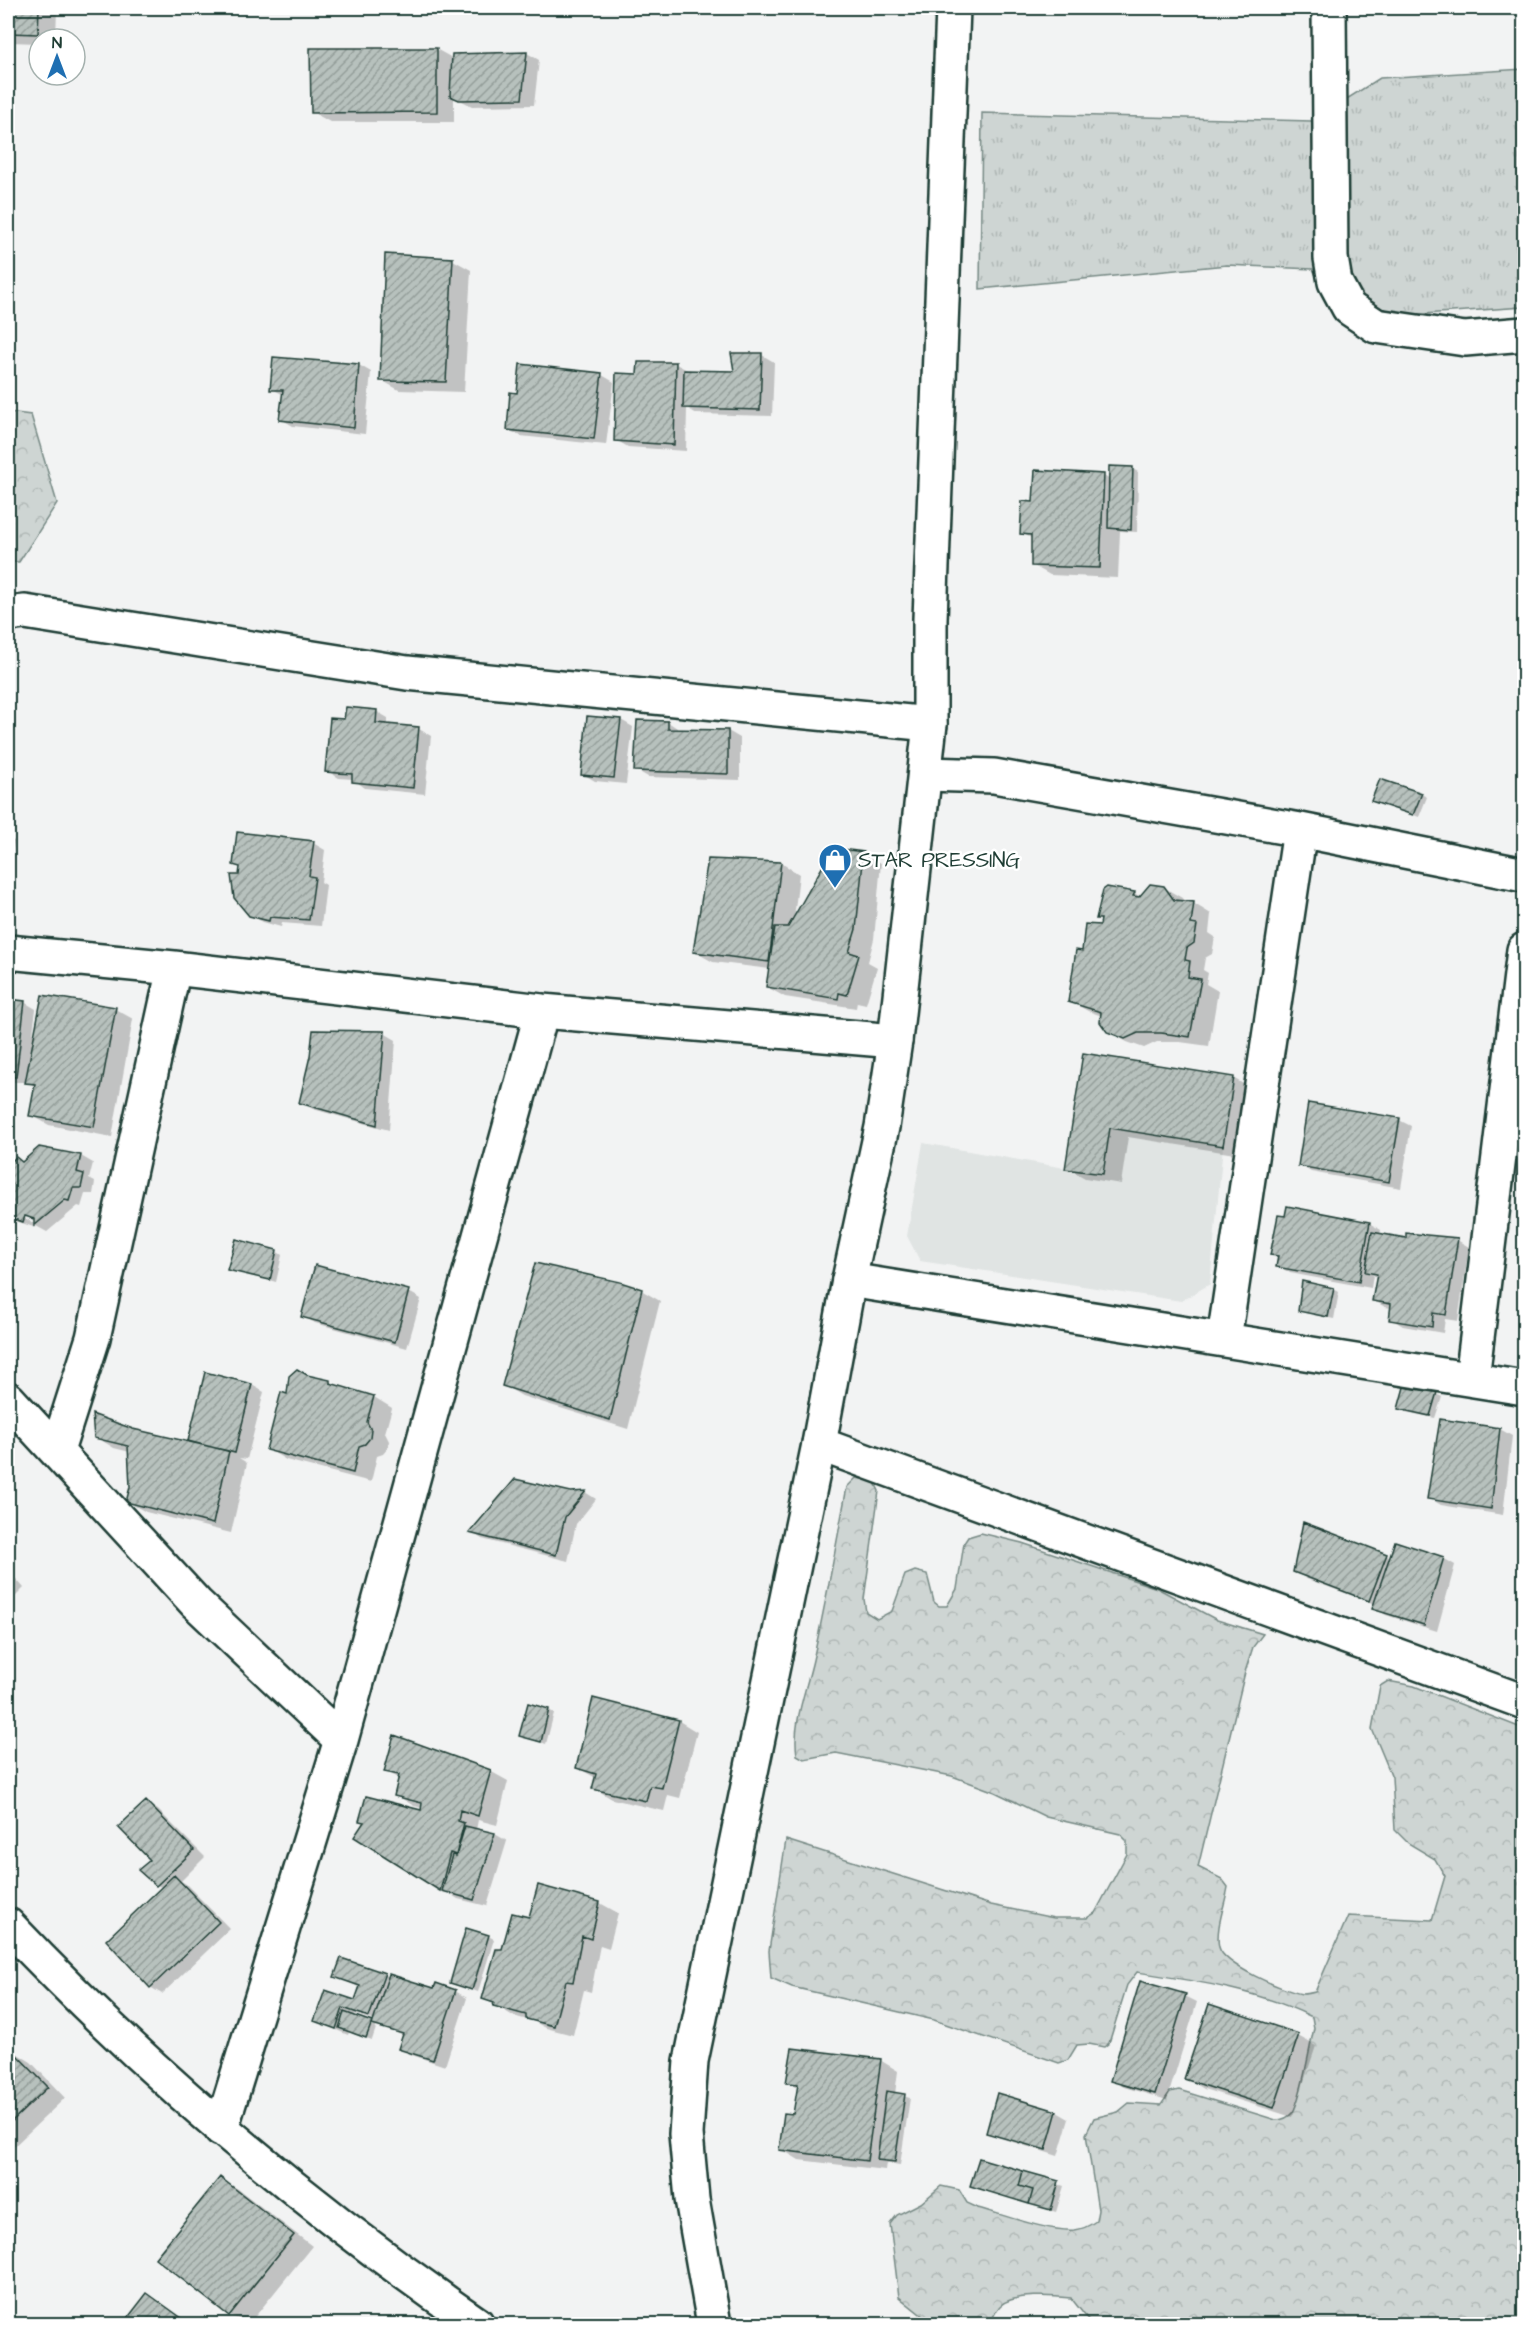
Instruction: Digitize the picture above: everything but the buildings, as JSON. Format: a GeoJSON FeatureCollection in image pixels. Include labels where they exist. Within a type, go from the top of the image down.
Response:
{"type":"FeatureCollection","features":[{"type":"Feature","properties":{"kind":"street"},"geometry":{"type":"LineString","coordinates":[[714,2325],[692,2199],[687,2145],[692,2061],[882,1126],[896,1041],[925,774],[930,724],[930,619],[953,8]]}},
{"type":"Feature","properties":{"kind":"street"},"geometry":{"type":"LineString","coordinates":[[1329,8],[1332,258],[1335,282],[1349,308],[1376,326],[1420,333],[1465,339],[1524,334]]}},
{"type":"Feature","properties":{"kind":"street"},"geometry":{"type":"LineString","coordinates":[[8,614],[25,612],[407,673],[930,724]]}},
{"type":"Feature","properties":{"kind":"street"},"geometry":{"type":"LineString","coordinates":[[925,774],[994,776],[1300,830],[1524,875]]}},
{"type":"Feature","properties":{"kind":"street"},"geometry":{"type":"LineString","coordinates":[[1224,1339],[1300,830]]}},
{"type":"Feature","properties":{"kind":"street"},"geometry":{"type":"LineString","coordinates":[[1473,1380],[1524,950]]}},
{"type":"Feature","properties":{"kind":"street"},"geometry":{"type":"LineString","coordinates":[[8,952],[174,968],[542,1011],[896,1041]]}},
{"type":"Feature","properties":{"kind":"street"},"geometry":{"type":"LineString","coordinates":[[57,1451],[93,1338],[174,968]]}},
{"type":"Feature","properties":{"kind":"street"},"geometry":{"type":"LineString","coordinates":[[221,2129],[341,1740],[542,1011]]}},
{"type":"Feature","properties":{"kind":"street"},"geometry":{"type":"LineString","coordinates":[[849,1280],[1524,1388]]}},
{"type":"Feature","properties":{"kind":"street"},"geometry":{"type":"LineString","coordinates":[[8,1399],[196,1603],[341,1740]]}},
{"type":"Feature","properties":{"kind":"street"},"geometry":{"type":"LineString","coordinates":[[819,1444],[1524,1702]]}},
{"type":"Feature","properties":{"kind":"street"},"geometry":{"type":"LineString","coordinates":[[8,1925],[74,1994],[221,2129],[402,2273],[477,2325]]}},
{"type":"Feature","properties":{"kind":"shaded area"},"geometry":{"type":"Polygon","coordinates":[[[1083,1053],[1234,1077],[1223,1146],[1210,1284],[1181,1301],[920,1261],[907,1236],[923,1143],[1065,1168],[1083,1053]]]}},
{"type":"Feature","properties":{"kind":"green space"},"geometry":{"type":"Polygon","coordinates":[[[1524,69],[1524,307],[1336,320],[1313,269],[1227,265],[980,289],[982,113],[1312,121],[1380,78],[1524,69]]]}},
{"type":"Feature","properties":{"kind":"green space"},"geometry":{"type":"Polygon","coordinates":[[[8,412],[31,415],[57,503],[19,562],[8,562],[8,412]]]}},
{"type":"Feature","properties":{"kind":"green space"},"geometry":{"type":"Polygon","coordinates":[[[856,1478],[874,1481],[879,1491],[864,1599],[866,1612],[877,1619],[892,1611],[905,1575],[915,1571],[927,1574],[934,1602],[939,1606],[947,1606],[957,1589],[964,1543],[968,1537],[981,1533],[1022,1543],[1157,1588],[1217,1620],[1263,1634],[1253,1647],[1245,1672],[1198,1867],[1222,1879],[1228,1887],[1218,1933],[1219,1947],[1223,1954],[1242,1969],[1282,1988],[1302,1994],[1315,1992],[1348,1916],[1432,1920],[1445,1876],[1435,1859],[1408,1843],[1395,1830],[1392,1777],[1372,1729],[1380,1686],[1388,1681],[1414,1686],[1524,1729],[1524,2324],[1099,2324],[1090,2322],[1071,2298],[1045,2296],[1007,2301],[999,2307],[988,2324],[927,2324],[925,2318],[899,2297],[890,2224],[897,2215],[921,2203],[941,2186],[959,2190],[967,2203],[978,2208],[1026,2222],[1064,2230],[1086,2227],[1096,2221],[1098,2210],[1086,2134],[1094,2118],[1118,2112],[1129,2103],[1161,2105],[1170,2092],[1179,2090],[1276,2120],[1285,2118],[1293,2112],[1296,2106],[1314,2028],[1312,2017],[1248,1993],[1137,1972],[1127,1985],[1109,2043],[1104,2047],[1089,2044],[1077,2045],[1068,2060],[1059,2063],[934,2020],[792,1987],[771,1978],[769,1951],[786,1840],[991,1905],[1054,1918],[1087,1918],[1095,1913],[1127,1854],[1127,1841],[1120,1834],[1046,1817],[995,1792],[952,1776],[836,1753],[804,1759],[797,1755],[798,1719],[818,1639],[847,1487],[856,1478]]]}},
{"type":"Feature","properties":{"kind":"place","name":"STAR PRESSING"},"geometry":{"type":"Point","coordinates":[835,889]}}]}
